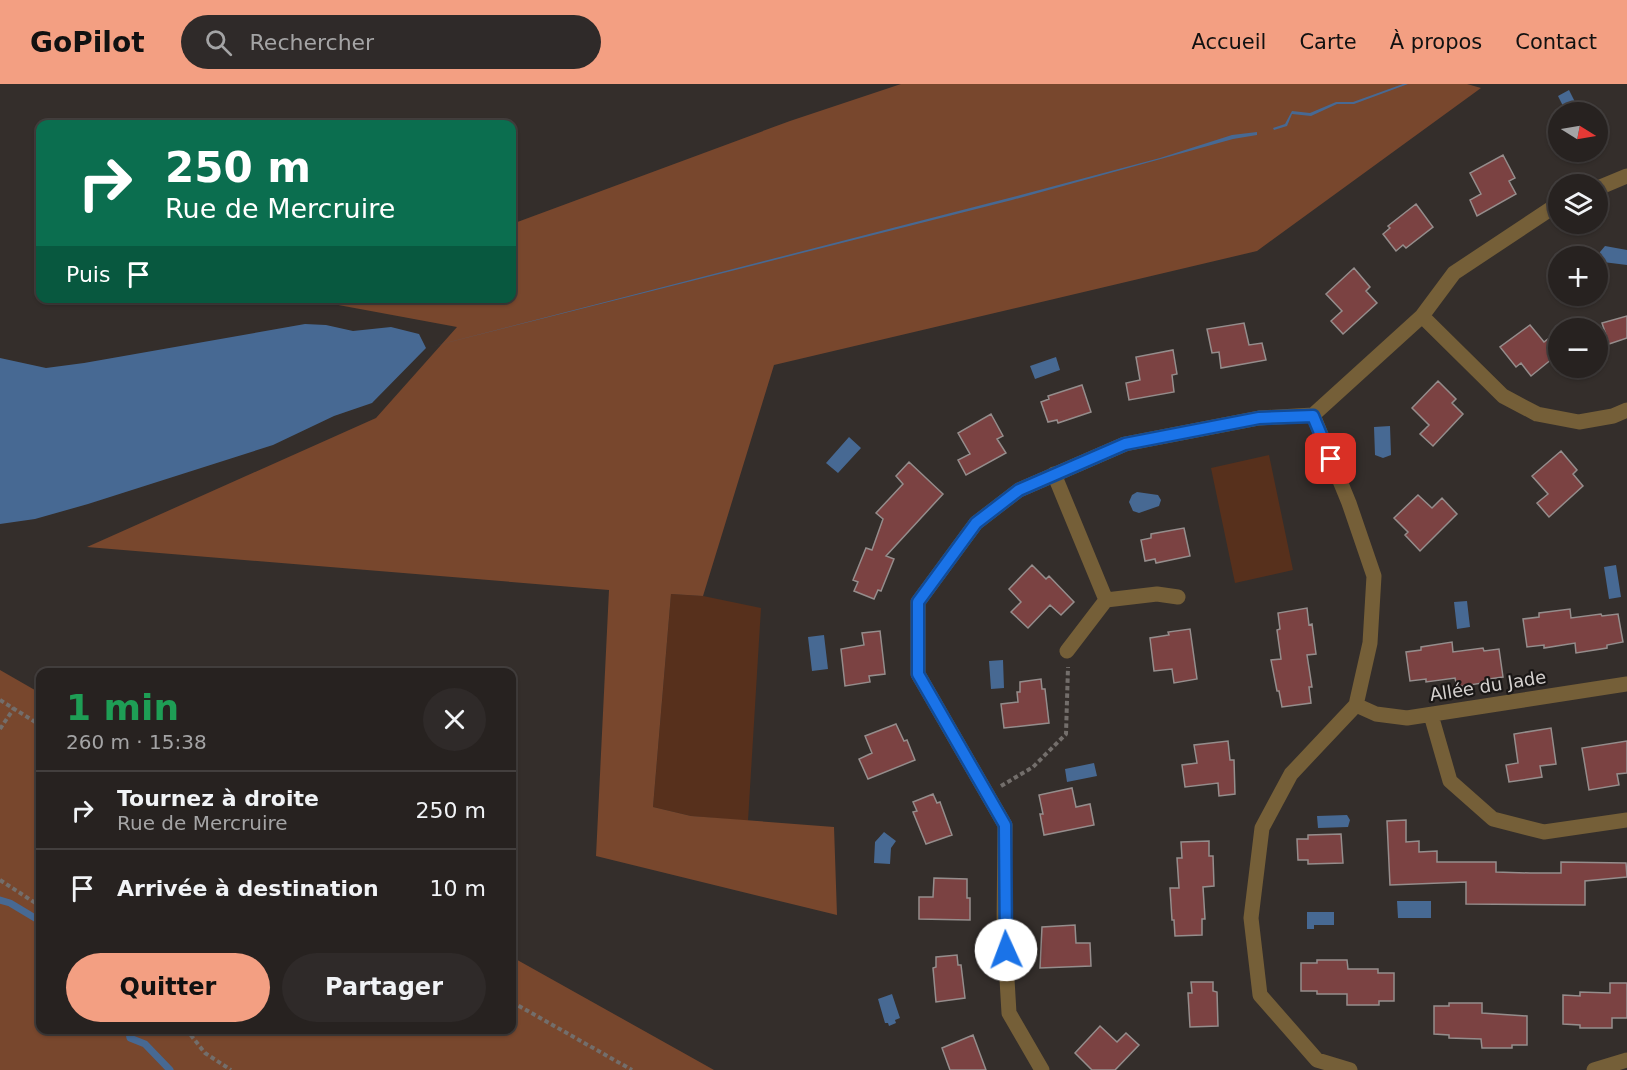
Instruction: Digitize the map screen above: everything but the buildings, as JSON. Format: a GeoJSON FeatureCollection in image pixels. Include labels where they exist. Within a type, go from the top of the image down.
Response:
{"type":"FeatureCollection","features":[{"type":"Feature","properties":{"kind":"street"},"geometry":{"type":"LineString","coordinates":[[1608,184],[1627,176]]}},
{"type":"Feature","properties":{"kind":"street"},"geometry":{"type":"LineString","coordinates":[[1042,1070],[1010,1012],[1005,929],[1005,825],[918,674],[918,602],[976,523],[1019,490],[1125,444],[1259,418],[1313,416],[1422,316],[1454,273],[1548,211]]}},
{"type":"Feature","properties":{"kind":"street"},"geometry":{"type":"LineString","coordinates":[[1422,316],[1503,396],[1538,414],[1579,422],[1613,416],[1627,410]]}},
{"type":"Feature","properties":{"kind":"street"},"geometry":{"type":"LineString","coordinates":[[1313,416],[1349,503],[1374,576],[1370,643],[1356,705],[1291,774],[1262,828],[1251,918],[1260,995],[1317,1060],[1350,1070]]}},
{"type":"Feature","properties":{"kind":"street"},"geometry":{"type":"LineString","coordinates":[[1054,474],[1106,600]]}},
{"type":"Feature","properties":{"kind":"street"},"geometry":{"type":"LineString","coordinates":[[1066,651],[1106,600],[1156,594],[1178,597]]}},
{"type":"Feature","properties":{"kind":"street","name":"Allée du Jade"},"geometry":{"type":"LineString","coordinates":[[1356,705],[1376,714],[1407,718],[1627,684]]}},
{"type":"Feature","properties":{"kind":"street"},"geometry":{"type":"LineString","coordinates":[[1431,715],[1450,781],[1493,819],[1544,832],[1627,820]]}},
{"type":"Feature","properties":{"kind":"street"},"geometry":{"type":"LineString","coordinates":[[1594,1070],[1627,1060]]}},
{"type":"Feature","properties":{"kind":"path"},"geometry":{"type":"LineString","coordinates":[[988,794],[1033,767],[1066,734],[1066,686],[1069,659],[1066,651]]}},
{"type":"Feature","properties":{"kind":"path"},"geometry":{"type":"LineString","coordinates":[[0,700],[36,722]]}},
{"type":"Feature","properties":{"kind":"path"},"geometry":{"type":"LineString","coordinates":[[0,729],[14,708]]}},
{"type":"Feature","properties":{"kind":"path"},"geometry":{"type":"LineString","coordinates":[[0,880],[36,903]]}},
{"type":"Feature","properties":{"kind":"path"},"geometry":{"type":"LineString","coordinates":[[516,1004],[632,1070]]}},
{"type":"Feature","properties":{"kind":"path"},"geometry":{"type":"LineString","coordinates":[[190,1034],[205,1053],[231,1070]]}},
{"type":"Feature","properties":{"kind":"shaded area"},"geometry":{"type":"Polygon","coordinates":[[[901,84],[1467,84],[1481,88],[1257,251],[774,365],[703,596],[671,594],[653,807],[691,816],[834,827],[837,915],[596,856],[609,590],[87,547],[376,418],[457,327],[328,303],[516,303],[516,223],[790,121],[901,84]]]}},
{"type":"Feature","properties":{"kind":"shaded area"},"geometry":{"type":"Polygon","coordinates":[[[1269,455],[1293,570],[1235,583],[1211,468],[1269,455]]]}},
{"type":"Feature","properties":{"kind":"shaded area"},"geometry":{"type":"Polygon","coordinates":[[[671,594],[703,596],[761,608],[748,821],[691,816],[653,807],[671,594]]]}},
{"type":"Feature","properties":{"kind":"shaded area"},"geometry":{"type":"Polygon","coordinates":[[[0,670],[36,691],[36,1034],[516,1034],[516,959],[714,1070],[0,1070],[0,670]]]}},
{"type":"Feature","properties":{"kind":"water"},"geometry":{"type":"Polygon","coordinates":[[[1408,84],[1354,104],[1337,104],[1311,116],[1292,114],[1287,126],[1274,130],[1273,128],[1285,124],[1292,111],[1310,113],[1336,102],[1353,102],[1408,84]]]}},
{"type":"Feature","properties":{"kind":"water"},"geometry":{"type":"Polygon","coordinates":[[[1569,90],[1575,102],[1561,102],[1558,96],[1569,90]]]}},
{"type":"Feature","properties":{"kind":"water"},"geometry":{"type":"Polygon","coordinates":[[[1257,132],[1257,135],[1233,139],[1012,200],[426,348],[1013,197],[1160,158],[1232,135],[1257,132]]]}},
{"type":"Feature","properties":{"kind":"water"},"geometry":{"type":"Polygon","coordinates":[[[1608,247],[1627,250],[1627,265],[1608,263],[1608,247]]]}},
{"type":"Feature","properties":{"kind":"water"},"geometry":{"type":"Polygon","coordinates":[[[305,324],[326,325],[353,331],[391,327],[419,334],[426,348],[372,403],[334,416],[273,445],[88,504],[35,519],[0,524],[0,358],[46,368],[305,324]]]}},
{"type":"Feature","properties":{"kind":"water"},"geometry":{"type":"Polygon","coordinates":[[[1056,357],[1060,370],[1035,379],[1030,366],[1056,357]]]}},
{"type":"Feature","properties":{"kind":"water"},"geometry":{"type":"Polygon","coordinates":[[[1390,426],[1391,455],[1383,458],[1375,455],[1374,427],[1390,426]]]}},
{"type":"Feature","properties":{"kind":"water"},"geometry":{"type":"Polygon","coordinates":[[[849,437],[861,448],[838,473],[826,463],[849,437]]]}},
{"type":"Feature","properties":{"kind":"water"},"geometry":{"type":"Polygon","coordinates":[[[1137,492],[1158,495],[1161,500],[1159,506],[1139,513],[1133,511],[1129,502],[1132,495],[1137,492]]]}},
{"type":"Feature","properties":{"kind":"water"},"geometry":{"type":"Polygon","coordinates":[[[1616,565],[1621,597],[1609,599],[1604,567],[1616,565]]]}},
{"type":"Feature","properties":{"kind":"water"},"geometry":{"type":"Polygon","coordinates":[[[1467,601],[1470,627],[1457,629],[1454,602],[1467,601]]]}},
{"type":"Feature","properties":{"kind":"water"},"geometry":{"type":"Polygon","coordinates":[[[824,635],[828,669],[812,671],[808,637],[824,635]]]}},
{"type":"Feature","properties":{"kind":"water"},"geometry":{"type":"Polygon","coordinates":[[[1003,660],[1004,688],[991,689],[989,661],[1003,660]]]}},
{"type":"Feature","properties":{"kind":"water"},"geometry":{"type":"Polygon","coordinates":[[[1094,763],[1097,776],[1067,782],[1065,769],[1094,763]]]}},
{"type":"Feature","properties":{"kind":"water"},"geometry":{"type":"Polygon","coordinates":[[[1347,815],[1350,820],[1348,827],[1318,828],[1317,816],[1347,815]]]}},
{"type":"Feature","properties":{"kind":"water"},"geometry":{"type":"Polygon","coordinates":[[[884,832],[896,841],[891,848],[890,864],[874,863],[875,842],[884,832]]]}},
{"type":"Feature","properties":{"kind":"water"},"geometry":{"type":"Polygon","coordinates":[[[1397,901],[1431,901],[1431,918],[1398,918],[1397,901]]]}},
{"type":"Feature","properties":{"kind":"water"},"geometry":{"type":"Polygon","coordinates":[[[1307,912],[1334,912],[1334,925],[1314,925],[1314,929],[1307,929],[1307,912]]]}},
{"type":"Feature","properties":{"kind":"water"},"geometry":{"type":"Polygon","coordinates":[[[892,994],[900,1018],[889,1026],[885,1023],[878,999],[892,994]]]}},
{"type":"Feature","properties":{"kind":"waterway"},"geometry":{"type":"LineString","coordinates":[[0,900],[10,903],[36,919]]}},
{"type":"Feature","properties":{"kind":"waterway"},"geometry":{"type":"LineString","coordinates":[[129,1034],[130,1038],[145,1044],[170,1070]]}},
{"type":"Feature","properties":{"kind":"route"},"geometry":{"type":"LineString","coordinates":[[1006,950],[1005,825],[918,674],[918,602],[976,523],[1019,490],[1125,444],[1259,418],[1313,416],[1331,459]]}}]}
